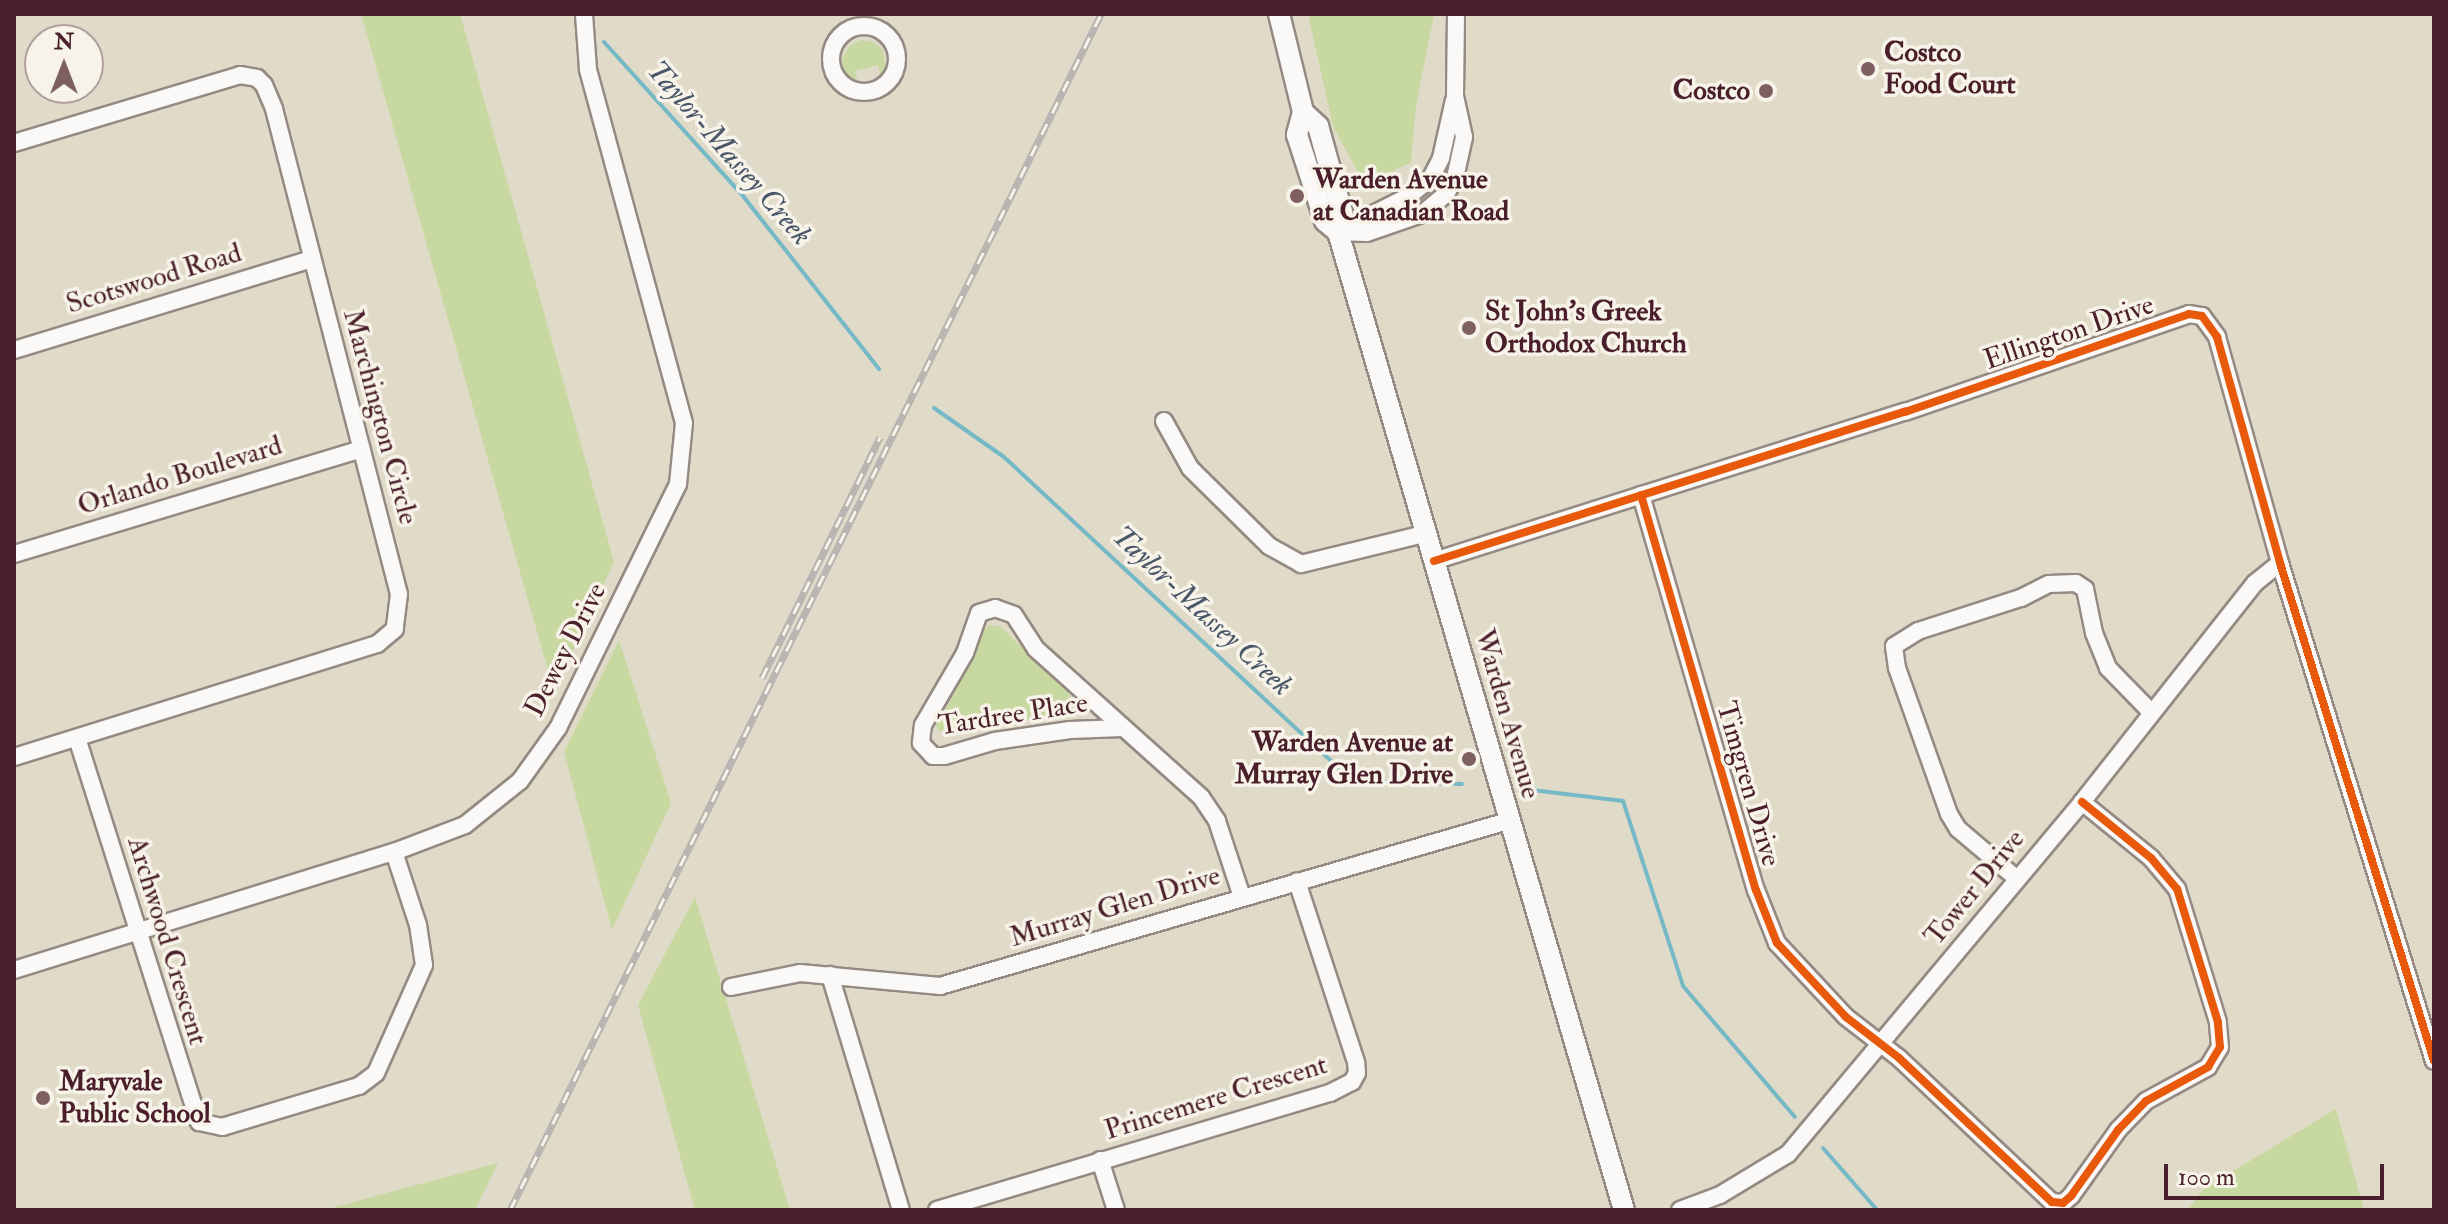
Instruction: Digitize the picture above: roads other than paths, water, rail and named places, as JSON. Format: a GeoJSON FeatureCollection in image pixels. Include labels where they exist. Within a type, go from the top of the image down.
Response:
{"type":"FeatureCollection","features":[{"type":"Feature","properties":{"kind":"main road","name":"Warden Avenue"},"geometry":{"type":"LineString","coordinates":[[1279,14],[1303,112],[1297,135],[1325,221],[1338,232],[1624,1210]]}},
{"type":"Feature","properties":{"kind":"street","name":"Dewey Drive"},"geometry":{"type":"LineString","coordinates":[[14,970],[394,852],[465,825],[520,781],[558,728],[678,484],[684,423],[588,69],[584,14]]}},
{"type":"Feature","properties":{"kind":"street"},"geometry":{"type":"LineString","coordinates":[[1338,232],[1367,233],[1405,221],[1422,214],[1446,194],[1460,162],[1464,137],[1455,96],[1456,14]]}},
{"type":"Feature","properties":{"kind":"street"},"geometry":{"type":"LineString","coordinates":[[852,21],[886,35],[896,55],[892,76],[875,90],[852,90],[843,85],[832,69],[833,48],[852,21]]}},
{"type":"Feature","properties":{"kind":"street","name":"Marchington Circle"},"geometry":{"type":"LineString","coordinates":[[14,143],[240,75],[257,78],[270,96],[274,109],[399,594],[395,629],[377,644],[14,757]]}},
{"type":"Feature","properties":{"kind":"street","name":"Scotswood Road"},"geometry":{"type":"LineString","coordinates":[[14,350],[311,259]]}},
{"type":"Feature","properties":{"kind":"street","name":"Ellington Drive"},"geometry":{"type":"LineString","coordinates":[[1434,561],[1905,412],[2189,314],[2202,316],[2217,337],[2221,361],[2280,563],[2434,1061]]}},
{"type":"Feature","properties":{"kind":"street"},"geometry":{"type":"LineString","coordinates":[[1164,421],[1190,468],[1269,546],[1301,564],[1424,534]]}},
{"type":"Feature","properties":{"kind":"street","name":"Orlando Boulevard"},"geometry":{"type":"LineString","coordinates":[[14,554],[361,449]]}},
{"type":"Feature","properties":{"kind":"street","name":"Timgren Drive"},"geometry":{"type":"LineString","coordinates":[[1641,495],[1766,923],[1777,943],[1818,990],[2015,1164],[2052,1202],[2063,1203],[2118,1130],[2146,1101],[2208,1067],[2220,1047],[2218,1022],[2177,889],[2151,858],[2082,802]]}},
{"type":"Feature","properties":{"kind":"street","name":"Tower Drive"},"geometry":{"type":"LineString","coordinates":[[1680,1210],[1720,1195],[1788,1154],[2082,802],[2255,583],[2280,563]]}},
{"type":"Feature","properties":{"kind":"street"},"geometry":{"type":"LineString","coordinates":[[2016,878],[1958,829],[1949,814],[1897,668],[1894,646],[1918,631],[2021,598],[2049,584],[2076,583],[2085,589],[2094,633],[2108,668],[2151,712]]}},
{"type":"Feature","properties":{"kind":"street","name":"Tardree Place"},"geometry":{"type":"LineString","coordinates":[[1122,728],[1070,730],[995,741],[944,756],[933,756],[921,743],[923,725],[965,653],[979,613],[989,608],[1014,615],[1017,625],[1036,649],[1201,797],[1217,821],[1242,897]]}},
{"type":"Feature","properties":{"kind":"street","name":"Archwood Crescent"},"geometry":{"type":"LineString","coordinates":[[77,738],[199,1122],[222,1127],[359,1086],[376,1073],[424,965],[418,925],[394,852]]}},
{"type":"Feature","properties":{"kind":"street","name":"Murray Glen Drive"},"geometry":{"type":"LineString","coordinates":[[731,987],[769,977],[830,975],[904,985],[940,986],[1508,821]]}},
{"type":"Feature","properties":{"kind":"street","name":"Princemere Crescent"},"geometry":{"type":"LineString","coordinates":[[937,1210],[1330,1093],[1352,1082],[1357,1073],[1356,1062],[1297,881]]}},
{"type":"Feature","properties":{"kind":"street"},"geometry":{"type":"LineString","coordinates":[[830,975],[901,1210]]}},
{"type":"Feature","properties":{"kind":"street"},"geometry":{"type":"LineString","coordinates":[[1100,1160],[1116,1210]]}},
{"type":"Feature","properties":{"kind":"waterway","name":"Taylor-Massey Creek"},"geometry":{"type":"LineString","coordinates":[[604,42],[743,196],[879,369]]}},
{"type":"Feature","properties":{"kind":"waterway","name":"Taylor-Massey Creek"},"geometry":{"type":"LineString","coordinates":[[934,408],[1004,457],[1346,775],[1361,781],[1462,784]]}},
{"type":"Feature","properties":{"kind":"waterway","name":"Taylor-Massey Creek"},"geometry":{"type":"LineString","coordinates":[[1532,790],[1623,801],[1683,986],[1795,1117]]}},
{"type":"Feature","properties":{"kind":"waterway","name":"Taylor-Massey Creek"},"geometry":{"type":"LineString","coordinates":[[1823,1148],[1877,1210]]}},
{"type":"Feature","properties":{"kind":"railway"},"geometry":{"type":"LineString","coordinates":[[510,1210],[1101,14]]}},
{"type":"Feature","properties":{"kind":"railway"},"geometry":{"type":"LineString","coordinates":[[762,678],[880,437]]}},
{"type":"Feature","properties":{"kind":"place","name":"Costco Food Court"},"geometry":{"type":"Point","coordinates":[1868,69]}},
{"type":"Feature","properties":{"kind":"place","name":"Costco"},"geometry":{"type":"Point","coordinates":[1766,91]}},
{"type":"Feature","properties":{"kind":"place","name":"Warden Avenue at Canadian Road"},"geometry":{"type":"Point","coordinates":[1297,196]}},
{"type":"Feature","properties":{"kind":"place","name":"St John's Greek Orthodox Church"},"geometry":{"type":"Point","coordinates":[1469,328]}},
{"type":"Feature","properties":{"kind":"place","name":"Warden Avenue at Murray Glen Drive"},"geometry":{"type":"Point","coordinates":[1469,759]}},
{"type":"Feature","properties":{"kind":"place","name":"Maryvale Public School"},"geometry":{"type":"Point","coordinates":[43,1098]}}]}
